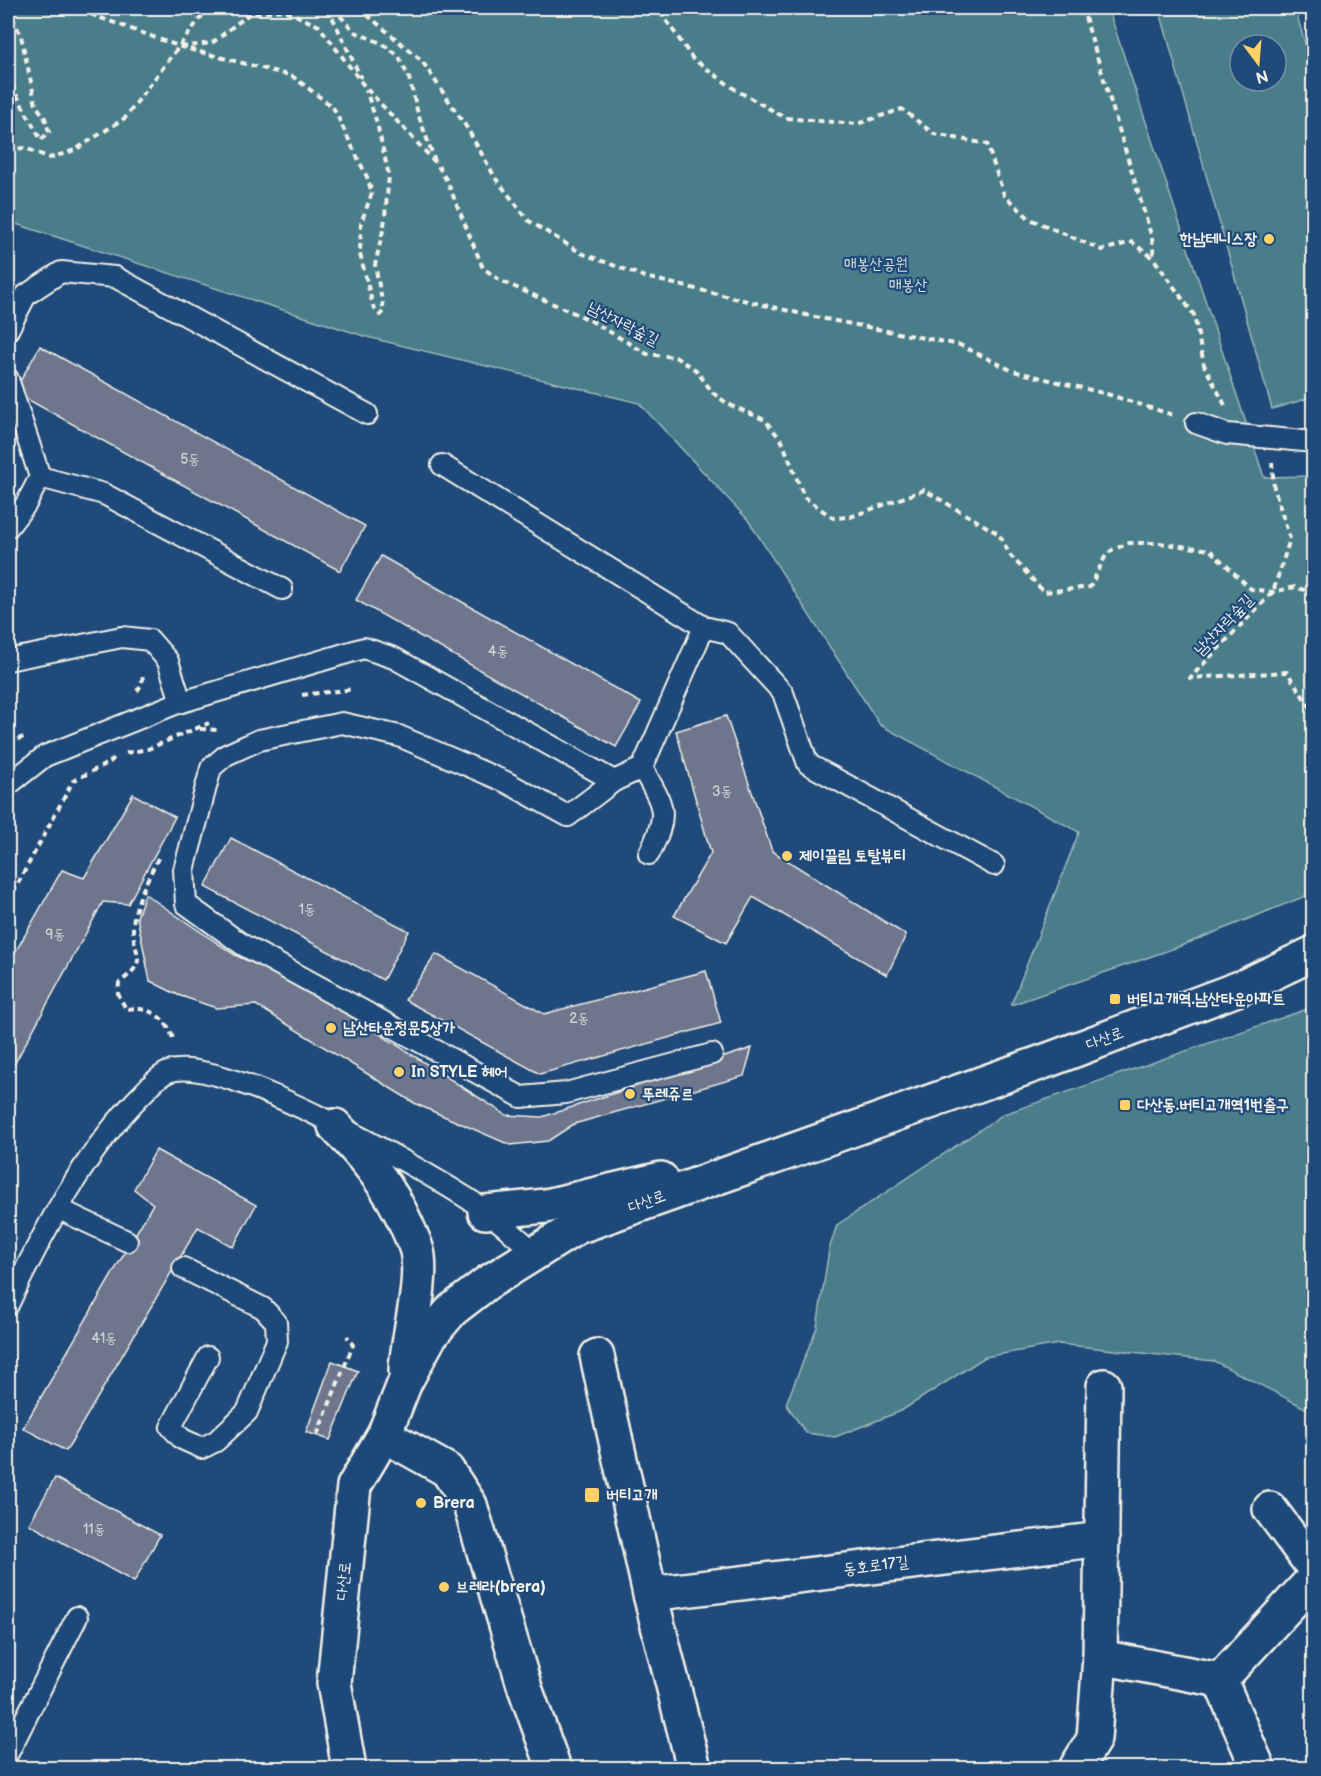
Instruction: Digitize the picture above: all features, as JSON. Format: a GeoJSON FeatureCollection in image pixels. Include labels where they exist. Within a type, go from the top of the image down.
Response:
{"type":"FeatureCollection","features":[{"type":"Feature","properties":{"kind":"street","name":"다산로"},"geometry":{"type":"LineString","coordinates":[[349,1768],[334,1683],[354,1486],[384,1435],[405,1382],[430,1336],[452,1310],[488,1283],[577,1227],[1051,1059],[1245,986],[1314,954]]}},
{"type":"Feature","properties":{"kind":"street"},"geometry":{"type":"LineString","coordinates":[[335,1126],[370,1162],[396,1202],[415,1244],[418,1256],[417,1288],[408,1336],[405,1382]]}},
{"type":"Feature","properties":{"kind":"street"},"geometry":{"type":"LineString","coordinates":[[485,1212],[546,1206],[642,1182],[746,1167]]}},
{"type":"Feature","properties":{"kind":"street"},"geometry":{"type":"LineString","coordinates":[[597,1356],[650,1594],[694,1768]]}},
{"type":"Feature","properties":{"kind":"street"},"geometry":{"type":"LineString","coordinates":[[1076,1768],[1095,1739],[1100,1658],[1104,1386]]}},
{"type":"Feature","properties":{"kind":"street"},"geometry":{"type":"LineString","coordinates":[[384,1435],[447,1470],[470,1505],[525,1688],[554,1768]]}},
{"type":"Feature","properties":{"kind":"street"},"geometry":{"type":"LineString","coordinates":[[1270,1509],[1314,1568]]}},
{"type":"Feature","properties":{"kind":"street","name":"동호로17길"},"geometry":{"type":"LineString","coordinates":[[650,1594],[1102,1539]]}},
{"type":"Feature","properties":{"kind":"street"},"geometry":{"type":"LineString","coordinates":[[1220,1680],[1314,1578]]}},
{"type":"Feature","properties":{"kind":"street"},"geometry":{"type":"LineString","coordinates":[[1100,1658],[1220,1680]]}},
{"type":"Feature","properties":{"kind":"street"},"geometry":{"type":"LineString","coordinates":[[1220,1680],[1258,1768]]}},
{"type":"Feature","properties":{"kind":"lane"},"geometry":{"type":"LineString","coordinates":[[8,330],[26,295],[61,272],[115,277],[367,414]]}},
{"type":"Feature","properties":{"kind":"lane"},"geometry":{"type":"LineString","coordinates":[[8,379],[40,477],[26,504],[8,527]]}},
{"type":"Feature","properties":{"kind":"lane"},"geometry":{"type":"LineString","coordinates":[[1196,423],[1227,434],[1314,442]]}},
{"type":"Feature","properties":{"kind":"lane"},"geometry":{"type":"LineString","coordinates":[[442,465],[704,627],[729,633],[783,693],[808,764],[994,865]]}},
{"type":"Feature","properties":{"kind":"lane"},"geometry":{"type":"LineString","coordinates":[[40,477],[104,494],[282,589]]}},
{"type":"Feature","properties":{"kind":"lane"},"geometry":{"type":"LineString","coordinates":[[704,627],[642,768],[614,781],[568,816],[506,782],[399,736],[342,723],[259,740],[226,755],[211,768],[184,870],[186,904],[243,945],[521,1097],[566,1094],[712,1054]]}},
{"type":"Feature","properties":{"kind":"lane"},"geometry":{"type":"LineString","coordinates":[[8,660],[122,637],[150,640],[168,661],[182,702]]}},
{"type":"Feature","properties":{"kind":"lane"},"geometry":{"type":"LineString","coordinates":[[8,785],[45,756],[182,702],[364,648],[394,658],[614,781]]}},
{"type":"Feature","properties":{"kind":"lane"},"geometry":{"type":"LineString","coordinates":[[642,768],[662,803],[663,828],[649,854]]}},
{"type":"Feature","properties":{"kind":"lane"},"geometry":{"type":"LineString","coordinates":[[8,1305],[76,1178],[124,1111],[159,1077],[170,1071],[213,1073],[300,1106],[400,1161],[485,1212],[536,1253]]}},
{"type":"Feature","properties":{"kind":"lane"},"geometry":{"type":"LineString","coordinates":[[59,1209],[127,1241]]}},
{"type":"Feature","properties":{"kind":"lane"},"geometry":{"type":"LineString","coordinates":[[183,1268],[263,1308],[276,1322],[277,1341],[247,1412],[216,1441],[202,1448],[182,1439],[171,1427],[208,1357]]}},
{"type":"Feature","properties":{"kind":"lane"},"geometry":{"type":"LineString","coordinates":[[8,1753],[77,1617]]}},
{"type":"Feature","properties":{"kind":"path"},"geometry":{"type":"LineString","coordinates":[[8,8],[21,36],[36,105],[45,118],[49,132],[41,141],[15,92],[8,70]]}},
{"type":"Feature","properties":{"kind":"path","name":"남산자락숲길"},"geometry":{"type":"LineString","coordinates":[[60,8],[80,10],[181,46],[292,76],[333,107],[367,177],[372,194],[361,223],[360,254],[373,306],[380,315],[384,311],[375,265],[384,226],[388,176],[378,123],[365,87]]}},
{"type":"Feature","properties":{"kind":"path"},"geometry":{"type":"LineString","coordinates":[[8,149],[25,148],[50,158],[81,147],[125,118],[208,8]]}},
{"type":"Feature","properties":{"kind":"path"},"geometry":{"type":"LineString","coordinates":[[328,8],[365,87]]}},
{"type":"Feature","properties":{"kind":"path"},"geometry":{"type":"LineString","coordinates":[[333,8],[355,32],[381,43],[398,55],[409,78],[418,114],[437,164]]}},
{"type":"Feature","properties":{"kind":"path"},"geometry":{"type":"LineString","coordinates":[[359,8],[381,24],[422,62],[467,128],[496,179],[529,221],[581,253],[645,277],[815,317],[960,345],[1013,371],[1107,394],[1196,423]]}},
{"type":"Feature","properties":{"kind":"path"},"geometry":{"type":"LineString","coordinates":[[651,8],[661,14],[693,59],[736,90],[786,118],[857,124],[902,108],[934,134],[987,144],[1004,195],[1030,219],[1102,250],[1132,242],[1154,259],[1152,238],[1085,17]]}},
{"type":"Feature","properties":{"kind":"path","name":"남산자락숲길"},"geometry":{"type":"LineString","coordinates":[[181,46],[212,43],[249,14],[284,10],[320,26],[365,87],[437,164],[447,181],[483,268],[501,281],[588,320],[647,354],[675,357],[696,370],[713,393],[728,404],[765,420],[782,441],[804,497],[833,518],[850,517],[924,490],[999,534],[1010,555],[1044,592],[1090,587],[1105,557],[1112,550],[1129,543],[1159,543],[1210,550],[1251,589],[1273,592]]}},
{"type":"Feature","properties":{"kind":"path"},"geometry":{"type":"LineString","coordinates":[[1273,592],[1295,586],[1314,593]]}},
{"type":"Feature","properties":{"kind":"path","name":"남산자락숲길"},"geometry":{"type":"LineString","coordinates":[[1273,592],[1190,678],[1287,672],[1314,713]]}},
{"type":"Feature","properties":{"kind":"path"},"geometry":{"type":"LineString","coordinates":[[8,623],[12,632],[8,634]]}},
{"type":"Feature","properties":{"kind":"path"},"geometry":{"type":"LineString","coordinates":[[134,695],[142,684],[144,673],[140,667]]}},
{"type":"Feature","properties":{"kind":"path"},"geometry":{"type":"LineString","coordinates":[[294,696],[354,689]]}},
{"type":"Feature","properties":{"kind":"path"},"geometry":{"type":"LineString","coordinates":[[8,902],[73,781],[110,762],[117,755],[148,749],[200,729],[215,719]]}},
{"type":"Feature","properties":{"kind":"path"},"geometry":{"type":"LineString","coordinates":[[8,743],[36,733]]}},
{"type":"Feature","properties":{"kind":"path"},"geometry":{"type":"LineString","coordinates":[[144,887],[133,926],[139,959],[134,972],[119,983],[118,994],[126,1009],[138,1007],[156,1014],[169,1023],[173,1039]]}},
{"type":"Feature","properties":{"kind":"path"},"geometry":{"type":"LineString","coordinates":[[317,1436],[353,1345],[347,1336]]}},
{"type":"Feature","properties":{"kind":"green space","name":"매봉산"},"geometry":{"type":"Polygon","coordinates":[[[8,8],[1108,8],[1264,477],[1313,476],[1313,893],[1178,947],[1011,1005],[1079,832],[880,725],[748,520],[639,403],[367,337],[13,223],[8,218],[8,8]]]}},
{"type":"Feature","properties":{"kind":"green space","name":"한남테니스장"},"geometry":{"type":"Polygon","coordinates":[[[1159,8],[1295,8],[1313,72],[1313,397],[1272,409],[1159,8]]]}},
{"type":"Feature","properties":{"kind":"green space"},"geometry":{"type":"Polygon","coordinates":[[[1313,1007],[1313,1412],[1214,1361],[1059,1344],[985,1357],[901,1411],[835,1437],[806,1433],[786,1404],[817,1327],[829,1250],[837,1225],[1004,1114],[1313,1007]]]}},
{"type":"Feature","properties":{"kind":"building"},"geometry":{"type":"Polygon","coordinates":[[[40,346],[365,526],[340,571],[14,392],[40,346]]]}},
{"type":"Feature","properties":{"kind":"building"},"geometry":{"type":"Polygon","coordinates":[[[381,556],[641,703],[616,747],[356,600],[381,556]]]}},
{"type":"Feature","properties":{"kind":"building"},"geometry":{"type":"Polygon","coordinates":[[[726,716],[772,851],[906,935],[887,975],[753,897],[726,943],[674,916],[711,853],[676,731],[726,716]]]}},
{"type":"Feature","properties":{"kind":"building"},"geometry":{"type":"Polygon","coordinates":[[[133,794],[175,817],[128,904],[103,902],[10,1072],[8,1071],[8,965],[62,870],[84,878],[133,794]]]}},
{"type":"Feature","properties":{"kind":"building"},"geometry":{"type":"Polygon","coordinates":[[[231,838],[409,931],[383,980],[205,887],[231,838]]]}},
{"type":"Feature","properties":{"kind":"building","name":"남산타운정문5상가"},"geometry":{"type":"Polygon","coordinates":[[[145,894],[235,955],[308,988],[506,1115],[542,1117],[752,1048],[744,1076],[574,1124],[548,1141],[510,1145],[416,1104],[256,1005],[216,1008],[178,995],[150,981],[137,917],[145,894]]]}},
{"type":"Feature","properties":{"kind":"building"},"geometry":{"type":"Polygon","coordinates":[[[436,954],[544,1014],[706,971],[721,1023],[540,1074],[405,1000],[436,954]]]}},
{"type":"Feature","properties":{"kind":"building"},"geometry":{"type":"Polygon","coordinates":[[[156,1150],[256,1205],[233,1247],[198,1227],[66,1451],[23,1428],[153,1204],[134,1189],[156,1150]]]}},
{"type":"Feature","properties":{"kind":"building"},"geometry":{"type":"Polygon","coordinates":[[[332,1361],[358,1371],[330,1440],[306,1432],[332,1361]]]}},
{"type":"Feature","properties":{"kind":"building"},"geometry":{"type":"Polygon","coordinates":[[[55,1478],[160,1535],[134,1582],[29,1524],[55,1478]]]}},
{"type":"Feature","properties":{"kind":"place","name":"한남테니스장"},"geometry":{"type":"Point","coordinates":[1269,239]}},
{"type":"Feature","properties":{"kind":"place","name":"제이끌림 토탈뷰티"},"geometry":{"type":"Point","coordinates":[787,856]}},
{"type":"Feature","properties":{"kind":"place","name":"버티고개역.남산타운아파트"},"geometry":{"type":"Point","coordinates":[1115,999]}},
{"type":"Feature","properties":{"kind":"place","name":"남산타운정문5상가"},"geometry":{"type":"Point","coordinates":[331,1028]}},
{"type":"Feature","properties":{"kind":"place","name":"In STYLE 헤어"},"geometry":{"type":"Point","coordinates":[399,1072]}},
{"type":"Feature","properties":{"kind":"place","name":"뚜레쥬르"},"geometry":{"type":"Point","coordinates":[630,1094]}},
{"type":"Feature","properties":{"kind":"place","name":"다산동.버티고개역1번출구"},"geometry":{"type":"Point","coordinates":[1125,1105]}},
{"type":"Feature","properties":{"kind":"place","name":"버티고개"},"geometry":{"type":"Point","coordinates":[592,1495]}},
{"type":"Feature","properties":{"kind":"place","name":"Brera"},"geometry":{"type":"Point","coordinates":[421,1503]}},
{"type":"Feature","properties":{"kind":"place","name":"브레라(brera)"},"geometry":{"type":"Point","coordinates":[444,1587]}},
{"type":"Feature","properties":{"kind":"park label","name":"매봉산공원"},"geometry":{"type":"Point","coordinates":[876,264]}}]}
